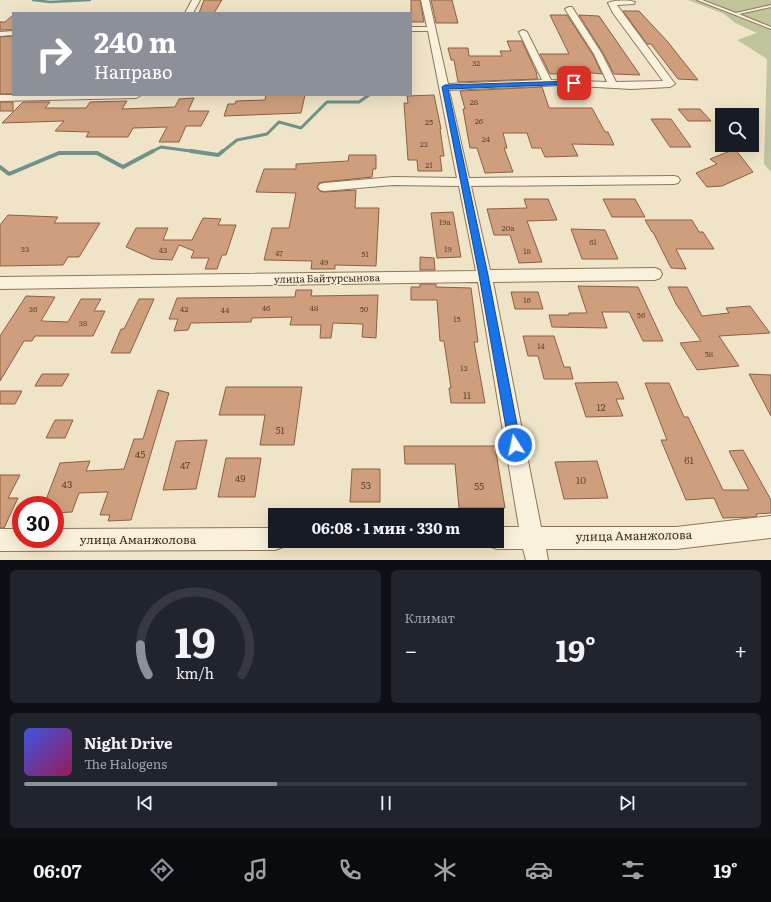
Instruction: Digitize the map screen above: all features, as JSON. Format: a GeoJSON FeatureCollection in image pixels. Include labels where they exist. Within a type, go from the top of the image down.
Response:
{"type":"FeatureCollection","features":[{"type":"Feature","properties":{"kind":"street"},"geometry":{"type":"LineString","coordinates":[[190,11],[196,0]]}},
{"type":"Feature","properties":{"kind":"street"},"geometry":{"type":"LineString","coordinates":[[425,0],[445,87],[484,275],[532,538],[538,560]]}},
{"type":"Feature","properties":{"kind":"street"},"geometry":{"type":"LineString","coordinates":[[445,87],[548,83],[613,85],[670,84],[612,3],[630,2]]}},
{"type":"Feature","properties":{"kind":"street"},"geometry":{"type":"LineString","coordinates":[[569,9],[598,54],[613,85]]}},
{"type":"Feature","properties":{"kind":"street"},"geometry":{"type":"LineString","coordinates":[[412,29],[431,29]]}},
{"type":"Feature","properties":{"kind":"street"},"geometry":{"type":"LineString","coordinates":[[523,32],[548,83]]}},
{"type":"Feature","properties":{"kind":"street"},"geometry":{"type":"LineString","coordinates":[[0,34],[12,33]]}},
{"type":"Feature","properties":{"kind":"street"},"geometry":{"type":"LineString","coordinates":[[0,98],[91,96]]}},
{"type":"Feature","properties":{"kind":"street"},"geometry":{"type":"LineString","coordinates":[[324,187],[393,181],[464,182],[674,180]]}},
{"type":"Feature","properties":{"kind":"street","name":"улица Байтурсынова"},"geometry":{"type":"LineString","coordinates":[[3,287],[484,275],[655,274]]}},
{"type":"Feature","properties":{"kind":"street","name":"улица Аманжолова"},"geometry":{"type":"LineString","coordinates":[[504,538],[676,538],[771,527]]}},
{"type":"Feature","properties":{"kind":"street","name":"улица Аманжолова"},"geometry":{"type":"LineString","coordinates":[[0,540],[268,539]]}},
{"type":"Feature","properties":{"kind":"lane"},"geometry":{"type":"LineString","coordinates":[[699,0],[771,28]]}},
{"type":"Feature","properties":{"kind":"lane"},"geometry":{"type":"LineString","coordinates":[[736,14],[771,6]]}},
{"type":"Feature","properties":{"kind":"green space"},"geometry":{"type":"Polygon","coordinates":[[[688,0],[771,0],[771,172],[764,164],[767,59],[737,40],[757,33],[735,23],[724,14],[688,0]]]}},
{"type":"Feature","properties":{"kind":"building"},"geometry":{"type":"Polygon","coordinates":[[[204,0],[222,0],[215,12],[199,12],[204,0]]]}},
{"type":"Feature","properties":{"kind":"building"},"geometry":{"type":"Polygon","coordinates":[[[411,0],[420,0],[424,22],[412,22],[411,0]]]}},
{"type":"Feature","properties":{"kind":"building"},"geometry":{"type":"Polygon","coordinates":[[[431,0],[452,0],[458,23],[436,23],[431,0]]]}},
{"type":"Feature","properties":{"kind":"building"},"geometry":{"type":"Polygon","coordinates":[[[623,11],[639,11],[667,41],[698,80],[678,79],[651,44],[647,44],[623,11]]]}},
{"type":"Feature","properties":{"kind":"building"},"geometry":{"type":"Polygon","coordinates":[[[550,15],[567,15],[593,55],[602,74],[550,74],[540,54],[569,54],[550,15]]]}},
{"type":"Feature","properties":{"kind":"building"},"geometry":{"type":"Polygon","coordinates":[[[579,15],[599,16],[640,75],[614,74],[603,53],[579,15]]]}},
{"type":"Feature","properties":{"kind":"building"},"geometry":{"type":"Polygon","coordinates":[[[12,16],[12,30],[0,30],[0,22],[5,22],[12,16]]]}},
{"type":"Feature","properties":{"kind":"building"},"geometry":{"type":"Polygon","coordinates":[[[12,36],[12,94],[0,94],[0,37],[12,36]]]}},
{"type":"Feature","properties":{"kind":"building"},"geometry":{"type":"Polygon","coordinates":[[[507,41],[522,41],[538,79],[458,82],[454,60],[451,60],[448,48],[468,48],[469,56],[502,56],[500,51],[511,51],[507,41]]]}},
{"type":"Feature","properties":{"kind":"building"},"geometry":{"type":"Polygon","coordinates":[[[542,87],[549,108],[592,108],[605,132],[608,132],[614,145],[572,144],[578,156],[545,157],[541,148],[532,148],[527,133],[503,133],[507,148],[504,148],[513,172],[485,173],[477,148],[470,148],[463,109],[465,109],[460,91],[542,87]]]}},
{"type":"Feature","properties":{"kind":"building"},"geometry":{"type":"Polygon","coordinates":[[[434,95],[441,129],[444,156],[440,156],[442,171],[418,171],[417,160],[408,160],[404,103],[408,103],[407,96],[434,95]]]}},
{"type":"Feature","properties":{"kind":"building"},"geometry":{"type":"Polygon","coordinates":[[[266,96],[305,96],[301,113],[224,116],[228,104],[235,104],[236,101],[265,100],[266,96]]]}},
{"type":"Feature","properties":{"kind":"building"},"geometry":{"type":"Polygon","coordinates":[[[194,98],[188,111],[209,111],[201,126],[186,126],[179,142],[159,142],[167,127],[133,128],[128,137],[86,137],[89,132],[55,131],[64,121],[2,123],[23,102],[50,102],[45,108],[86,108],[90,102],[127,101],[122,109],[175,107],[179,99],[194,98]]]}},
{"type":"Feature","properties":{"kind":"building"},"geometry":{"type":"Polygon","coordinates":[[[0,102],[13,102],[13,111],[0,111],[0,102]]]}},
{"type":"Feature","properties":{"kind":"building"},"geometry":{"type":"Polygon","coordinates":[[[678,109],[700,109],[711,121],[688,121],[678,109]]]}},
{"type":"Feature","properties":{"kind":"building"},"geometry":{"type":"Polygon","coordinates":[[[651,119],[671,119],[691,147],[670,147],[651,119]]]}},
{"type":"Feature","properties":{"kind":"building"},"geometry":{"type":"Polygon","coordinates":[[[728,152],[737,152],[753,172],[722,186],[707,187],[696,173],[717,164],[710,159],[728,152]]]}},
{"type":"Feature","properties":{"kind":"building"},"geometry":{"type":"Polygon","coordinates":[[[349,155],[376,155],[376,169],[373,169],[372,177],[319,183],[317,188],[324,192],[356,190],[355,208],[379,208],[376,266],[335,265],[335,269],[311,269],[312,261],[264,260],[272,228],[289,228],[296,193],[256,192],[264,169],[296,169],[296,164],[348,161],[349,155]]]}},
{"type":"Feature","properties":{"kind":"building"},"geometry":{"type":"Polygon","coordinates":[[[524,199],[548,199],[557,220],[527,221],[542,262],[519,263],[510,235],[494,235],[487,209],[527,208],[524,199]]]}},
{"type":"Feature","properties":{"kind":"building"},"geometry":{"type":"Polygon","coordinates":[[[603,199],[635,199],[645,217],[612,217],[603,199]]]}},
{"type":"Feature","properties":{"kind":"building"},"geometry":{"type":"Polygon","coordinates":[[[453,212],[461,257],[437,258],[431,213],[453,212]]]}},
{"type":"Feature","properties":{"kind":"building"},"geometry":{"type":"Polygon","coordinates":[[[8,215],[58,217],[54,223],[100,223],[79,257],[68,257],[63,265],[0,266],[0,225],[8,215]]]}},
{"type":"Feature","properties":{"kind":"building"},"geometry":{"type":"Polygon","coordinates":[[[203,218],[221,219],[218,225],[236,225],[226,255],[222,255],[217,269],[205,269],[209,258],[191,258],[194,251],[179,245],[172,260],[153,259],[126,247],[136,228],[168,228],[163,240],[192,240],[203,218]]]}},
{"type":"Feature","properties":{"kind":"building"},"geometry":{"type":"Polygon","coordinates":[[[645,220],[692,220],[699,232],[703,232],[714,249],[676,249],[686,269],[671,268],[653,232],[645,220]]]}},
{"type":"Feature","properties":{"kind":"building"},"geometry":{"type":"Polygon","coordinates":[[[571,229],[605,230],[618,259],[582,259],[571,229]]]}},
{"type":"Feature","properties":{"kind":"building"},"geometry":{"type":"Polygon","coordinates":[[[420,257],[434,258],[435,270],[420,270],[420,257]]]}},
{"type":"Feature","properties":{"kind":"building"},"geometry":{"type":"Polygon","coordinates":[[[420,284],[436,284],[436,287],[471,288],[478,342],[474,342],[485,403],[451,403],[449,388],[451,388],[444,341],[440,341],[437,300],[411,300],[411,287],[420,287],[420,284]]]}},
{"type":"Feature","properties":{"kind":"building"},"geometry":{"type":"Polygon","coordinates":[[[578,286],[638,287],[663,341],[643,341],[629,312],[602,312],[607,328],[552,327],[549,315],[587,313],[578,286]]]}},
{"type":"Feature","properties":{"kind":"building"},"geometry":{"type":"Polygon","coordinates":[[[668,287],[687,287],[702,316],[729,313],[726,308],[750,306],[770,333],[719,336],[739,366],[697,370],[680,343],[701,341],[676,304],[668,287]]]}},
{"type":"Feature","properties":{"kind":"building"},"geometry":{"type":"Polygon","coordinates":[[[296,290],[312,290],[311,296],[378,295],[376,338],[362,337],[363,324],[333,323],[331,338],[320,338],[321,325],[290,325],[292,317],[252,318],[251,322],[191,323],[188,330],[174,331],[178,319],[169,319],[177,298],[295,297],[296,290]]]}},
{"type":"Feature","properties":{"kind":"building"},"geometry":{"type":"Polygon","coordinates":[[[511,292],[538,292],[543,309],[515,309],[511,292]]]}},
{"type":"Feature","properties":{"kind":"building"},"geometry":{"type":"Polygon","coordinates":[[[26,296],[55,297],[41,321],[68,322],[81,299],[101,299],[94,311],[105,311],[93,336],[35,336],[32,341],[24,341],[0,381],[0,336],[26,296]]]}},
{"type":"Feature","properties":{"kind":"building"},"geometry":{"type":"Polygon","coordinates":[[[139,299],[154,299],[130,353],[111,353],[121,329],[124,329],[139,299]]]}},
{"type":"Feature","properties":{"kind":"building"},"geometry":{"type":"Polygon","coordinates":[[[523,336],[554,336],[564,367],[570,367],[573,379],[544,379],[538,356],[528,356],[523,336]]]}},
{"type":"Feature","properties":{"kind":"building"},"geometry":{"type":"Polygon","coordinates":[[[42,374],[69,374],[62,386],[35,386],[42,374]]]}},
{"type":"Feature","properties":{"kind":"building"},"geometry":{"type":"Polygon","coordinates":[[[749,374],[771,375],[771,416],[749,374]]]}},
{"type":"Feature","properties":{"kind":"building"},"geometry":{"type":"Polygon","coordinates":[[[617,382],[624,399],[616,399],[623,416],[586,417],[575,383],[617,382]]]}},
{"type":"Feature","properties":{"kind":"building"},"geometry":{"type":"Polygon","coordinates":[[[645,383],[669,383],[684,417],[688,417],[723,490],[749,490],[729,451],[743,450],[771,500],[771,513],[756,514],[757,516],[753,517],[723,518],[714,498],[686,500],[661,440],[667,440],[645,383]]]}},
{"type":"Feature","properties":{"kind":"building"},"geometry":{"type":"Polygon","coordinates":[[[226,387],[302,387],[294,445],[260,445],[265,415],[219,415],[226,387]]]}},
{"type":"Feature","properties":{"kind":"building"},"geometry":{"type":"Polygon","coordinates":[[[158,390],[169,393],[131,520],[108,521],[110,515],[100,515],[108,492],[79,493],[72,512],[64,512],[64,496],[47,496],[60,463],[90,461],[86,471],[124,469],[134,439],[143,439],[158,390]]]}},
{"type":"Feature","properties":{"kind":"building"},"geometry":{"type":"Polygon","coordinates":[[[0,391],[22,391],[15,404],[0,404],[0,391]]]}},
{"type":"Feature","properties":{"kind":"building"},"geometry":{"type":"Polygon","coordinates":[[[55,420],[73,420],[65,438],[46,438],[55,420]]]}},
{"type":"Feature","properties":{"kind":"building"},"geometry":{"type":"Polygon","coordinates":[[[207,440],[196,489],[163,490],[176,441],[207,440]]]}},
{"type":"Feature","properties":{"kind":"building"},"geometry":{"type":"Polygon","coordinates":[[[404,446],[495,446],[505,508],[459,508],[455,464],[405,464],[404,446]]]}},
{"type":"Feature","properties":{"kind":"building"},"geometry":{"type":"Polygon","coordinates":[[[226,458],[261,458],[255,497],[218,497],[226,458]]]}},
{"type":"Feature","properties":{"kind":"building"},"geometry":{"type":"Polygon","coordinates":[[[597,461],[608,498],[564,499],[555,462],[597,461]]]}},
{"type":"Feature","properties":{"kind":"building"},"geometry":{"type":"Polygon","coordinates":[[[352,469],[380,469],[380,502],[350,502],[352,469]]]}},
{"type":"Feature","properties":{"kind":"building"},"geometry":{"type":"Polygon","coordinates":[[[0,475],[20,475],[8,498],[12,498],[12,511],[4,528],[0,528],[0,475]]]}},
{"type":"Feature","properties":{"kind":"waterway"},"geometry":{"type":"LineString","coordinates":[[33,0],[50,2],[90,0]]}},
{"type":"Feature","properties":{"kind":"waterway"},"geometry":{"type":"LineString","coordinates":[[222,152],[237,140],[267,134],[279,122],[301,128],[327,102],[359,102],[368,96]]}},
{"type":"Feature","properties":{"kind":"waterway"},"geometry":{"type":"LineString","coordinates":[[153,151],[161,147],[195,152]]}},
{"type":"Feature","properties":{"kind":"waterway"},"geometry":{"type":"LineString","coordinates":[[0,167],[9,174],[59,153],[97,153],[123,167],[153,151]]}},
{"type":"Feature","properties":{"kind":"waterway"},"geometry":{"type":"LineString","coordinates":[[191,151],[195,152]]}},
{"type":"Feature","properties":{"kind":"waterway"},"geometry":{"type":"LineString","coordinates":[[195,152],[218,155],[223,151]]}},
{"type":"Feature","properties":{"kind":"route"},"geometry":{"type":"LineString","coordinates":[[515,445],[484,275],[445,87],[562,82],[574,83]]}}]}
